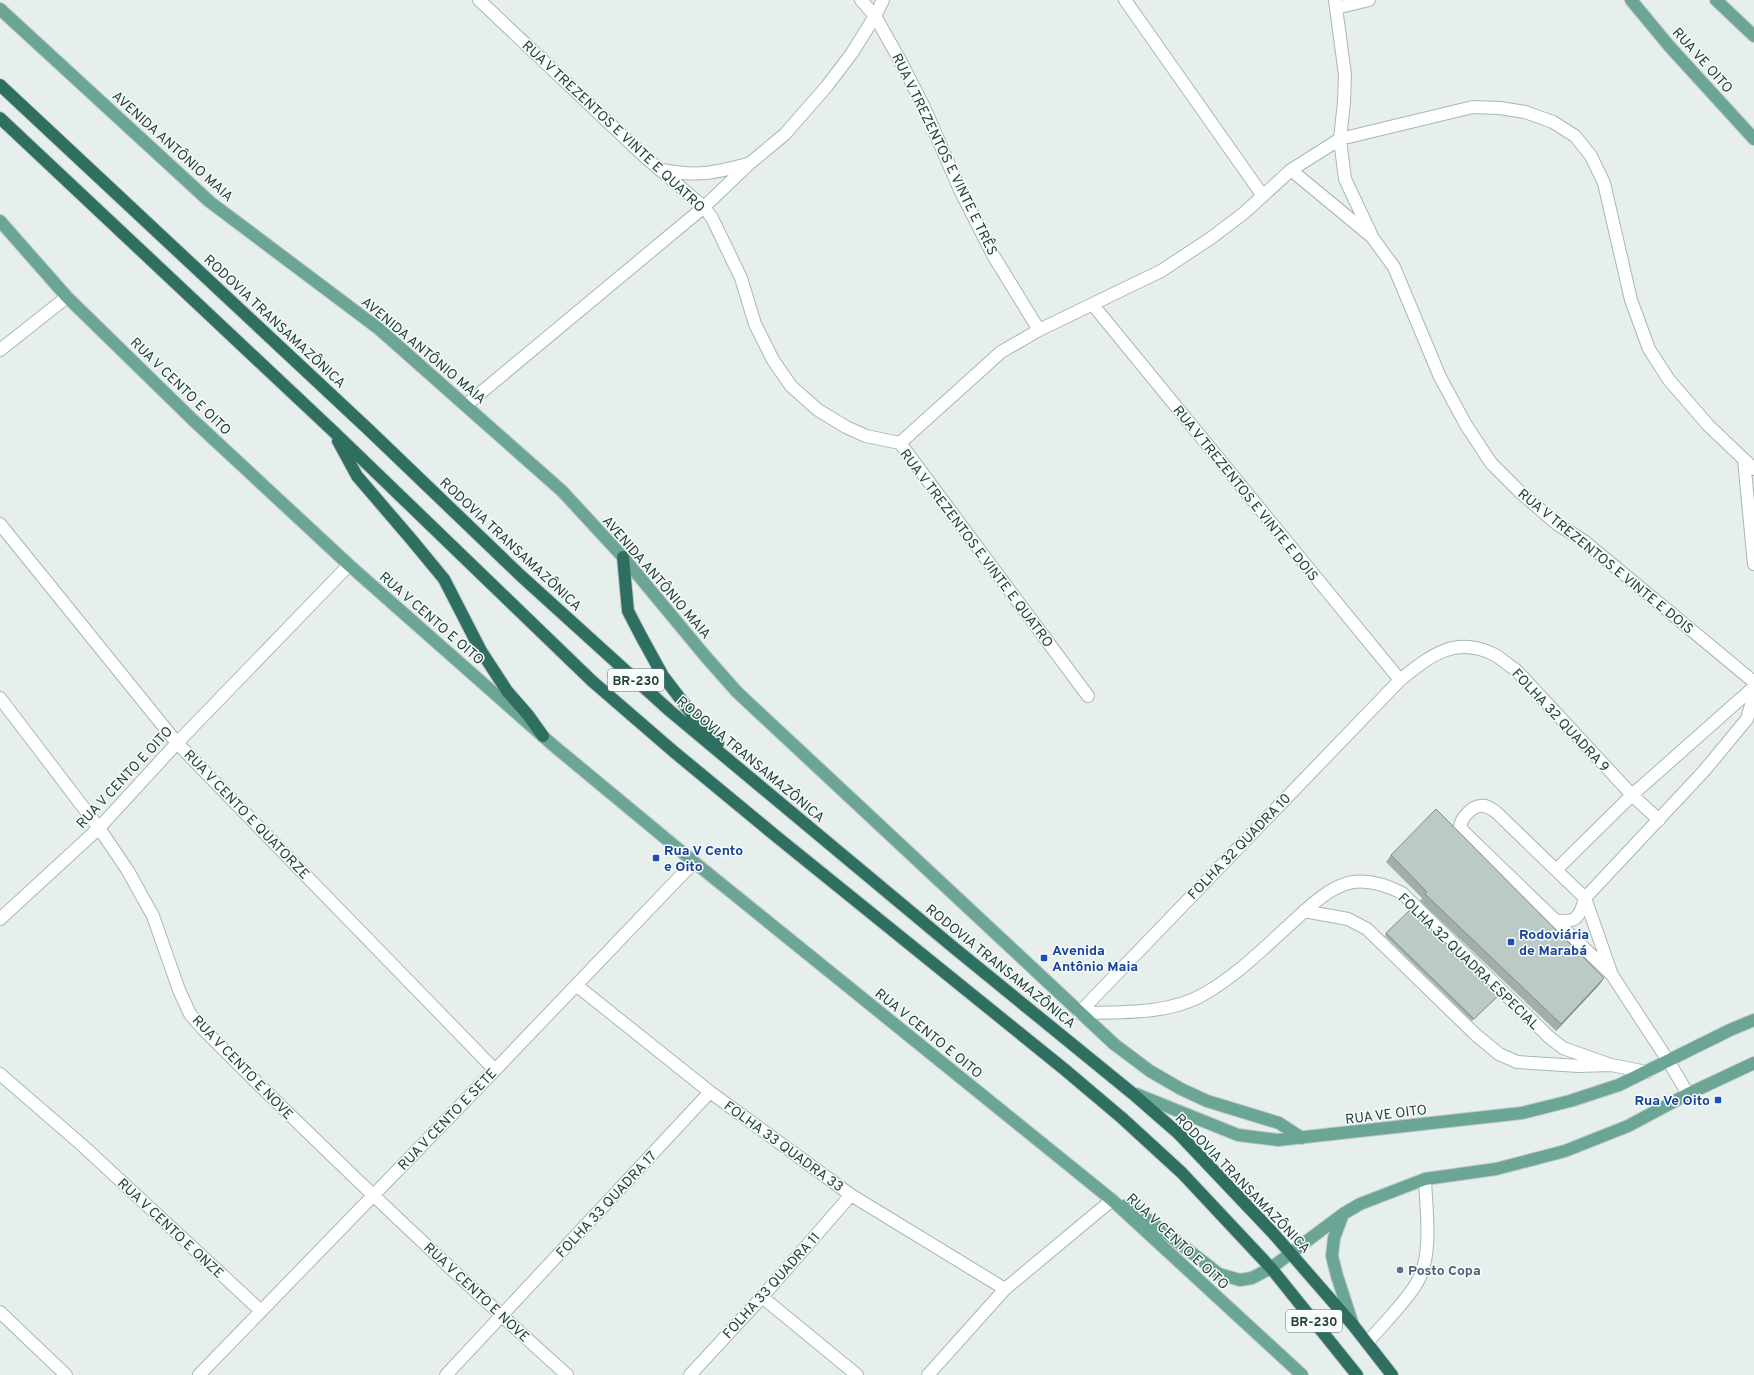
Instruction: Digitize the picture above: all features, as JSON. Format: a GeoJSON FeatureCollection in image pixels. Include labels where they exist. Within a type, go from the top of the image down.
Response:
{"type":"FeatureCollection","features":[{"type":"Feature","properties":{"kind":"highway","name":"RODOVIA TRANSAMAZÔNICA"},"geometry":{"type":"LineString","coordinates":[[0,85],[369,430],[520,575],[670,711],[1132,1093],[1179,1134],[1290,1252],[1353,1325],[1392,1375]]}},
{"type":"Feature","properties":{"kind":"highway","name":"BR-230"},"geometry":{"type":"LineString","coordinates":[[0,118],[334,432],[592,681],[777,837],[1064,1069],[1122,1118],[1182,1173],[1272,1268],[1357,1375]]}},
{"type":"Feature","properties":{"kind":"highway"},"geometry":{"type":"LineString","coordinates":[[334,432],[356,476],[444,579],[481,651],[507,692],[528,715],[543,736]]}},
{"type":"Feature","properties":{"kind":"highway"},"geometry":{"type":"LineString","coordinates":[[623,557],[628,611],[663,676],[698,722],[750,778]]}},
{"type":"Feature","properties":{"kind":"main road","name":"RUA VE OITO"},"geometry":{"type":"LineString","coordinates":[[1631,0],[1670,47],[1754,139]]}},
{"type":"Feature","properties":{"kind":"main road"},"geometry":{"type":"LineString","coordinates":[[1716,0],[1754,36]]}},
{"type":"Feature","properties":{"kind":"main road","name":"AVENIDA ANTÔNIO MAIA"},"geometry":{"type":"LineString","coordinates":[[0,9],[210,202],[380,329],[562,491],[623,557],[701,651],[738,692],[1114,1044],[1150,1071],[1181,1089],[1207,1101],[1279,1123],[1302,1138]]}},
{"type":"Feature","properties":{"kind":"main road","name":"RUA V CENTO E OITO"},"geometry":{"type":"LineString","coordinates":[[0,221],[67,297],[193,420],[349,565],[543,736],[694,862],[1112,1200],[1302,1375]]}},
{"type":"Feature","properties":{"kind":"main road","name":"RUA VE OITO"},"geometry":{"type":"LineString","coordinates":[[1132,1093],[1238,1135],[1278,1140],[1522,1113],[1570,1101],[1620,1085],[1669,1062],[1730,1030],[1754,1020]]}},
{"type":"Feature","properties":{"kind":"main road"},"geometry":{"type":"LineString","coordinates":[[1112,1200],[1134,1210],[1150,1221],[1219,1274],[1240,1280],[1252,1278],[1272,1268],[1290,1252],[1343,1214],[1360,1204],[1425,1179],[1496,1169],[1564,1151],[1628,1126],[1688,1094],[1754,1063]]}},
{"type":"Feature","properties":{"kind":"main road"},"geometry":{"type":"LineString","coordinates":[[1343,1214],[1334,1238],[1332,1256],[1353,1325]]}},
{"type":"Feature","properties":{"kind":"street","name":"RUA V TREZENTOS E VINTE E QUATRO"},"geometry":{"type":"LineString","coordinates":[[479,0],[645,157],[704,207],[712,218],[738,271],[755,324],[773,360],[791,386],[818,410],[846,427],[866,436],[900,443],[1088,696]]}},
{"type":"Feature","properties":{"kind":"street","name":"RUA V TREZENTOS E VINTE E TRÊS"},"geometry":{"type":"LineString","coordinates":[[861,0],[875,16],[924,107],[960,190],[993,255],[1039,330]]}},
{"type":"Feature","properties":{"kind":"street"},"geometry":{"type":"LineString","coordinates":[[466,405],[704,207],[749,164],[785,134],[827,86],[852,53],[883,0]]}},
{"type":"Feature","properties":{"kind":"street"},"geometry":{"type":"LineString","coordinates":[[1125,0],[1263,196]]}},
{"type":"Feature","properties":{"kind":"street"},"geometry":{"type":"LineString","coordinates":[[1336,4],[1369,0]]}},
{"type":"Feature","properties":{"kind":"street","name":"RUA V TREZENTOS E VINTE E DOIS"},"geometry":{"type":"LineString","coordinates":[[1336,4],[1345,74],[1340,139],[1345,179],[1372,237],[1394,267],[1440,377],[1466,425],[1491,463],[1521,493],[1557,524],[1584,541],[1754,682]]}},
{"type":"Feature","properties":{"kind":"street"},"geometry":{"type":"LineString","coordinates":[[900,443],[1001,352],[1039,330],[1161,271],[1211,238],[1244,213],[1291,170],[1340,139],[1473,107],[1500,108],[1525,112],[1553,122],[1575,136],[1591,156],[1604,183],[1630,300],[1649,349],[1669,380],[1708,425],[1754,469]]}},
{"type":"Feature","properties":{"kind":"street"},"geometry":{"type":"LineString","coordinates":[[662,170],[701,175],[749,164]]}},
{"type":"Feature","properties":{"kind":"street","name":"RUA V TREZENTOS E VINTE E DOIS"},"geometry":{"type":"LineString","coordinates":[[1291,170],[1372,237]]}},
{"type":"Feature","properties":{"kind":"street"},"geometry":{"type":"LineString","coordinates":[[0,350],[67,297]]}},
{"type":"Feature","properties":{"kind":"street","name":"RUA V TREZENTOS E VINTE E DOIS"},"geometry":{"type":"LineString","coordinates":[[1093,305],[1400,680]]}},
{"type":"Feature","properties":{"kind":"street"},"geometry":{"type":"LineString","coordinates":[[1744,460],[1754,564]]}},
{"type":"Feature","properties":{"kind":"street","name":"RUA V CENTO E QUATORZE"},"geometry":{"type":"LineString","coordinates":[[0,524],[177,743],[495,1070]]}},
{"type":"Feature","properties":{"kind":"street","name":"RUA V CENTO E OITO"},"geometry":{"type":"LineString","coordinates":[[0,919],[99,828],[177,743],[349,565]]}},
{"type":"Feature","properties":{"kind":"street","name":"FOLHA 32 QUADRA 9"},"geometry":{"type":"LineString","coordinates":[[1400,680],[1428,658],[1446,649],[1463,646],[1478,648],[1494,655],[1516,670],[1632,795],[1659,820]]}},
{"type":"Feature","properties":{"kind":"street","name":"FOLHA 32 QUADRA 10"},"geometry":{"type":"LineString","coordinates":[[1079,1012],[1400,680]]}},
{"type":"Feature","properties":{"kind":"street"},"geometry":{"type":"LineString","coordinates":[[1556,870],[1632,795],[1754,687]]}},
{"type":"Feature","properties":{"kind":"street"},"geometry":{"type":"LineString","coordinates":[[1554,920],[1566,923],[1574,920],[1582,912],[1585,898],[1751,723],[1754,695]]}},
{"type":"Feature","properties":{"kind":"street","name":"RUA V CENTO E NOVE"},"geometry":{"type":"LineString","coordinates":[[0,698],[99,828],[128,871],[153,916],[179,990],[190,1014],[203,1029],[308,1134],[501,1316],[567,1375]]}},
{"type":"Feature","properties":{"kind":"street"},"geometry":{"type":"LineString","coordinates":[[1733,706],[1751,723]]}},
{"type":"Feature","properties":{"kind":"street"},"geometry":{"type":"LineString","coordinates":[[1612,975],[1585,898],[1496,812],[1487,806],[1480,805],[1473,809],[1464,817],[1460,827],[1612,975],[1669,1062],[1688,1094]]}},
{"type":"Feature","properties":{"kind":"street","name":"RUA V CENTO E SETE"},"geometry":{"type":"LineString","coordinates":[[199,1375],[260,1310],[374,1196],[694,862]]}},
{"type":"Feature","properties":{"kind":"street","name":"FOLHA 32 QUADRA ESPECIAL"},"geometry":{"type":"LineString","coordinates":[[1079,1012],[1153,1010],[1179,1004],[1203,995],[1220,984],[1256,955],[1304,911],[1338,886],[1354,882],[1388,886],[1402,893],[1549,1037],[1563,1048],[1611,1065],[1647,1072]]}},
{"type":"Feature","properties":{"kind":"street","name":"FOLHA 32 QUADRA ESPECIAL"},"geometry":{"type":"LineString","coordinates":[[1304,911],[1348,919],[1367,929],[1476,1035],[1499,1054],[1517,1062],[1545,1065],[1611,1065]]}},
{"type":"Feature","properties":{"kind":"street","name":"FOLHA 33 QUADRA 33"},"geometry":{"type":"LineString","coordinates":[[576,985],[710,1092],[851,1195],[1005,1289]]}},
{"type":"Feature","properties":{"kind":"street","name":"RUA V CENTO E ONZE"},"geometry":{"type":"LineString","coordinates":[[0,1074],[82,1145],[260,1310]]}},
{"type":"Feature","properties":{"kind":"street","name":"FOLHA 33 QUADRA 17"},"geometry":{"type":"LineString","coordinates":[[446,1375],[710,1092]]}},
{"type":"Feature","properties":{"kind":"street"},"geometry":{"type":"LineString","coordinates":[[1367,1343],[1407,1295],[1423,1269],[1427,1250],[1425,1179]]}},
{"type":"Feature","properties":{"kind":"street","name":"FOLHA 33 QUADRA 11"},"geometry":{"type":"LineString","coordinates":[[690,1375],[762,1297],[851,1195]]}},
{"type":"Feature","properties":{"kind":"street"},"geometry":{"type":"LineString","coordinates":[[928,1375],[1005,1289],[1112,1200]]}},
{"type":"Feature","properties":{"kind":"street"},"geometry":{"type":"LineString","coordinates":[[762,1297],[857,1375]]}},
{"type":"Feature","properties":{"kind":"street"},"geometry":{"type":"LineString","coordinates":[[0,1312],[66,1375]]}},
{"type":"Feature","properties":{"kind":"building","name":"Rodoviária de Marabá"},"geometry":{"type":"Polygon","coordinates":[[[1436,809],[1604,978],[1561,1024],[1425,894],[1427,892],[1391,855],[1436,809]]]}},
{"type":"Feature","properties":{"kind":"building"},"geometry":{"type":"Polygon","coordinates":[[[1411,909],[1499,995],[1474,1019],[1386,933],[1411,909]]]}},
{"type":"Feature","properties":{"kind":"place","name":"Rua V Cento e Oito"},"geometry":{"type":"Point","coordinates":[656,858]}},
{"type":"Feature","properties":{"kind":"place","name":"Rodoviária de Marabá"},"geometry":{"type":"Point","coordinates":[1511,942]}},
{"type":"Feature","properties":{"kind":"place","name":"Avenida Antônio Maia"},"geometry":{"type":"Point","coordinates":[1044,958]}},
{"type":"Feature","properties":{"kind":"place","name":"Rua Ve Oito"},"geometry":{"type":"Point","coordinates":[1718,1100]}},
{"type":"Feature","properties":{"kind":"place","name":"Posto Copa"},"geometry":{"type":"Point","coordinates":[1400,1270]}}]}
